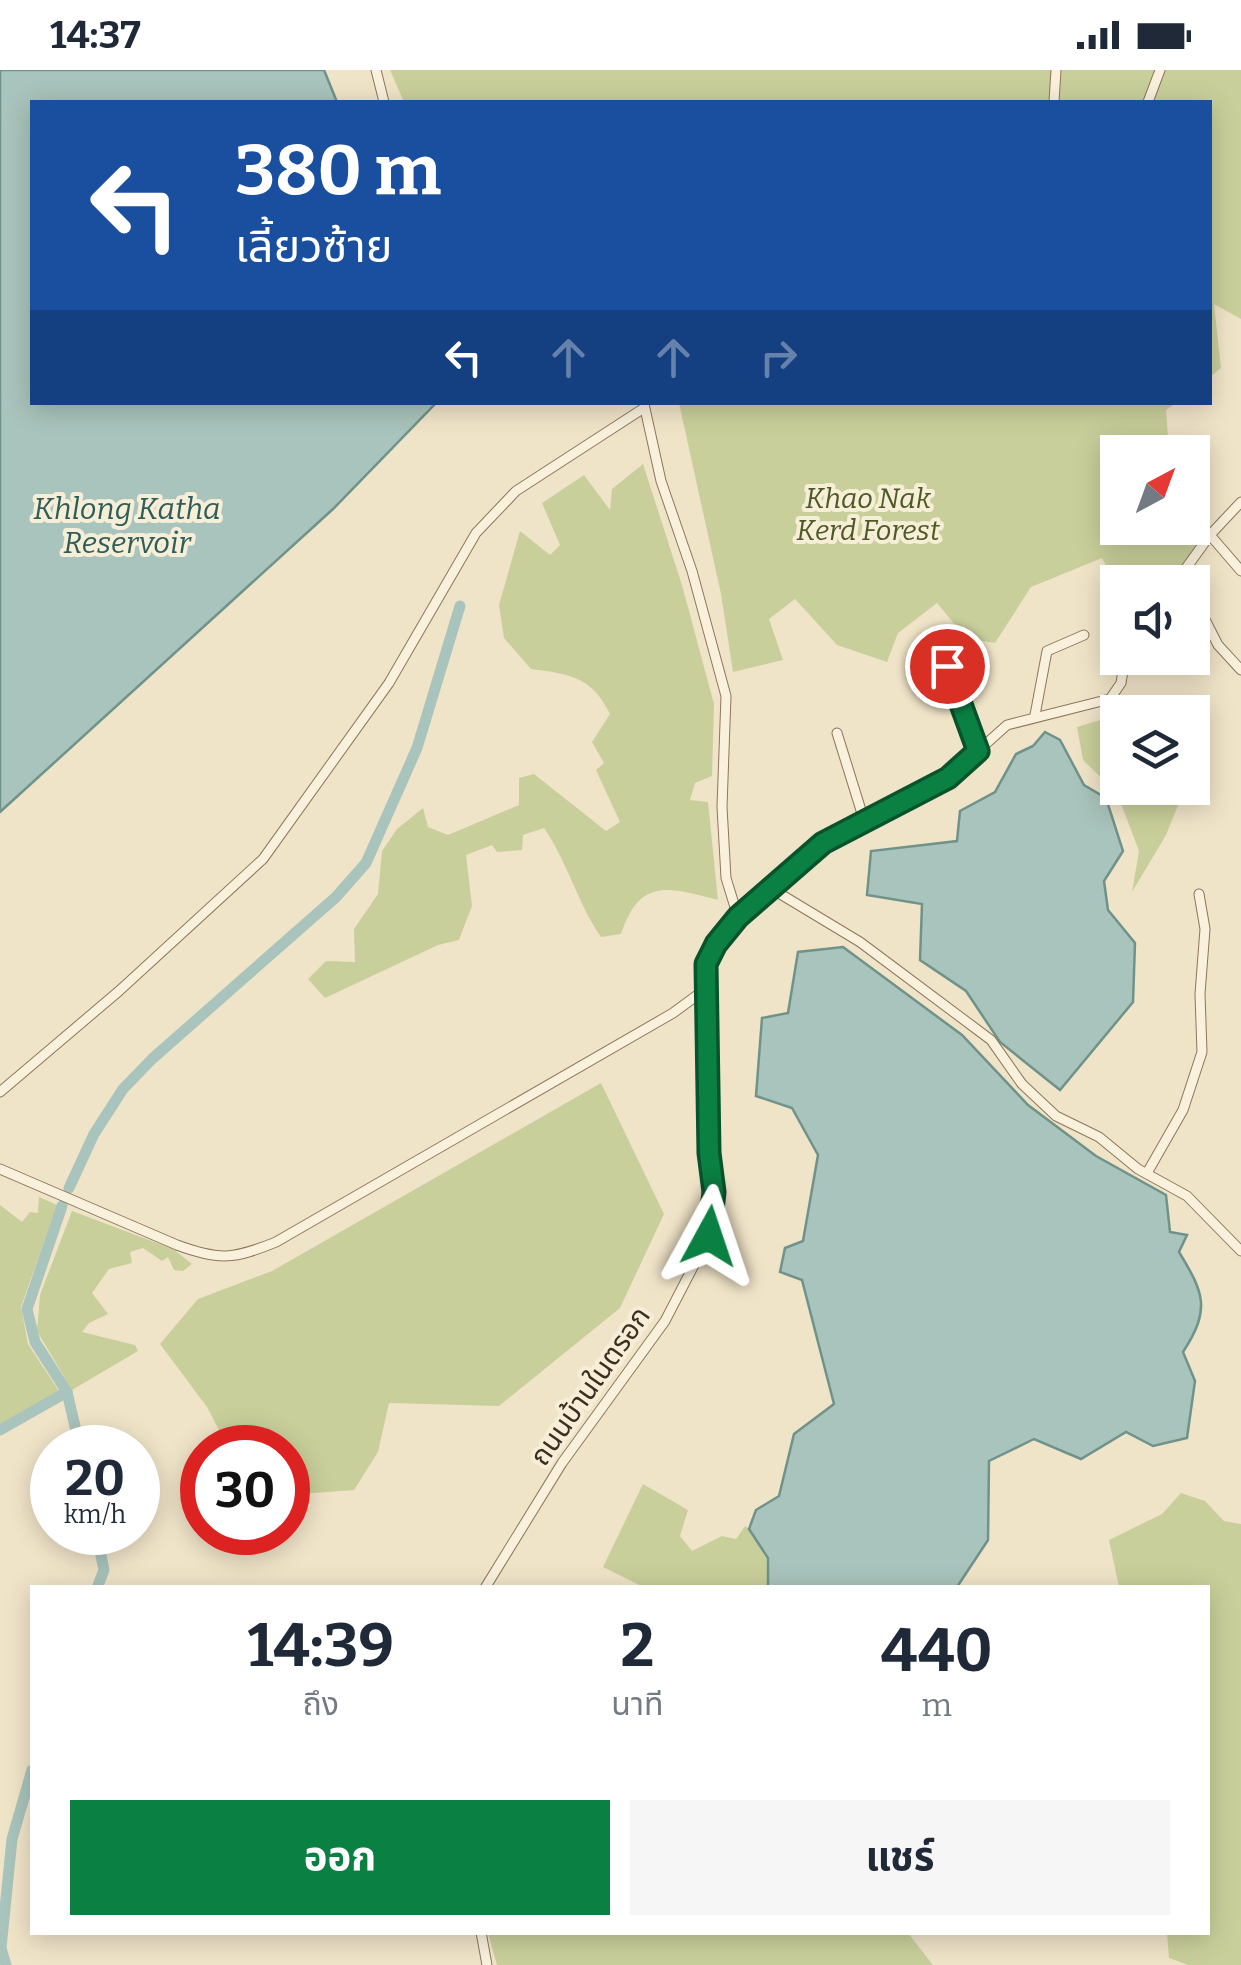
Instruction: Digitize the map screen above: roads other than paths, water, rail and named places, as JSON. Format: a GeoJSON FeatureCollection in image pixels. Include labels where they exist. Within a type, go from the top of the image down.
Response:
{"type":"FeatureCollection","features":[{"type":"Feature","properties":{"kind":"street"},"geometry":{"type":"LineString","coordinates":[[376,70],[384,100]]}},
{"type":"Feature","properties":{"kind":"street"},"geometry":{"type":"LineString","coordinates":[[1054,100],[1056,70]]}},
{"type":"Feature","properties":{"kind":"street"},"geometry":{"type":"LineString","coordinates":[[1149,100],[1160,70]]}},
{"type":"Feature","properties":{"kind":"street"},"geometry":{"type":"LineString","coordinates":[[0,1092],[119,991],[263,859],[389,682],[476,534],[516,491],[644,405],[661,482],[692,570],[726,696],[722,807],[726,878],[738,917]]}},
{"type":"Feature","properties":{"kind":"street"},"geometry":{"type":"LineString","coordinates":[[1241,502],[1210,535],[1241,571]]}},
{"type":"Feature","properties":{"kind":"street"},"geometry":{"type":"LineString","coordinates":[[1210,629],[1218,645],[1241,670]]}},
{"type":"Feature","properties":{"kind":"street"},"geometry":{"type":"LineString","coordinates":[[1036,716],[1047,651],[1084,635]]}},
{"type":"Feature","properties":{"kind":"street"},"geometry":{"type":"LineString","coordinates":[[947,666],[978,751]]}},
{"type":"Feature","properties":{"kind":"street","name":"ถนนบ้านในตรอก"},"geometry":{"type":"LineString","coordinates":[[487,1585],[562,1464],[664,1321],[709,1236],[714,1192],[709,1153],[706,964],[716,944],[738,917],[823,843],[948,778],[1007,725],[1110,699],[1122,675]]}},
{"type":"Feature","properties":{"kind":"street"},"geometry":{"type":"LineString","coordinates":[[838,733],[864,820]]}},
{"type":"Feature","properties":{"kind":"street"},"geometry":{"type":"LineString","coordinates":[[772,889],[860,942],[991,1040],[1022,1084],[1056,1116],[1099,1137],[1147,1173],[1187,1196],[1241,1252]]}},
{"type":"Feature","properties":{"kind":"street"},"geometry":{"type":"LineString","coordinates":[[1147,1173],[1182,1110],[1202,1052],[1200,994],[1205,930],[1199,894]]}},
{"type":"Feature","properties":{"kind":"street"},"geometry":{"type":"LineString","coordinates":[[0,1168],[190,1250],[239,1257],[276,1242],[673,1012],[707,988]]}},
{"type":"Feature","properties":{"kind":"street"},"geometry":{"type":"LineString","coordinates":[[482,1935],[487,1965]]}},
{"type":"Feature","properties":{"kind":"water","name":"Khlong Katha Reservoir"},"geometry":{"type":"Polygon","coordinates":[[[0,70],[324,70],[336,100],[30,100],[30,405],[434,405],[333,509],[0,812],[0,70]]]}},
{"type":"Feature","properties":{"kind":"water"},"geometry":{"type":"Polygon","coordinates":[[[1045,732],[1060,740],[1084,785],[1100,794],[1100,805],[1108,805],[1123,851],[1104,881],[1108,910],[1135,943],[1133,1002],[1060,1090],[1000,1042],[966,991],[920,960],[922,904],[867,895],[871,851],[957,841],[960,811],[995,792],[1016,754],[1033,746],[1045,732]]]}},
{"type":"Feature","properties":{"kind":"water"},"geometry":{"type":"Polygon","coordinates":[[[843,947],[962,1035],[1028,1105],[1096,1156],[1166,1195],[1170,1232],[1187,1235],[1179,1252],[1199,1290],[1201,1312],[1183,1352],[1195,1381],[1187,1438],[1153,1446],[1126,1432],[1081,1459],[1034,1439],[989,1461],[988,1540],[958,1585],[768,1585],[768,1558],[749,1529],[756,1510],[779,1496],[794,1434],[834,1404],[802,1280],[780,1272],[785,1248],[803,1241],[818,1155],[792,1108],[756,1096],[762,1018],[788,1013],[798,952],[843,947]]]}},
{"type":"Feature","properties":{"kind":"waterway"},"geometry":{"type":"LineString","coordinates":[[69,1188],[94,1134],[123,1089],[336,897],[366,863],[417,748],[460,606]]}},
{"type":"Feature","properties":{"kind":"waterway"},"geometry":{"type":"LineString","coordinates":[[62,1206],[27,1309],[35,1342],[67,1392],[75,1425]]}},
{"type":"Feature","properties":{"kind":"waterway"},"geometry":{"type":"LineString","coordinates":[[0,1430],[67,1392]]}},
{"type":"Feature","properties":{"kind":"waterway"},"geometry":{"type":"LineString","coordinates":[[98,1585],[104,1570],[101,1555]]}},
{"type":"Feature","properties":{"kind":"waterway"},"geometry":{"type":"LineString","coordinates":[[6,1965],[1,1948],[12,1839],[30,1777]]}},
{"type":"Feature","properties":{"kind":"park label","name":"Khao Nak Kerd Forest"},"geometry":{"type":"Point","coordinates":[868,514]}}]}
